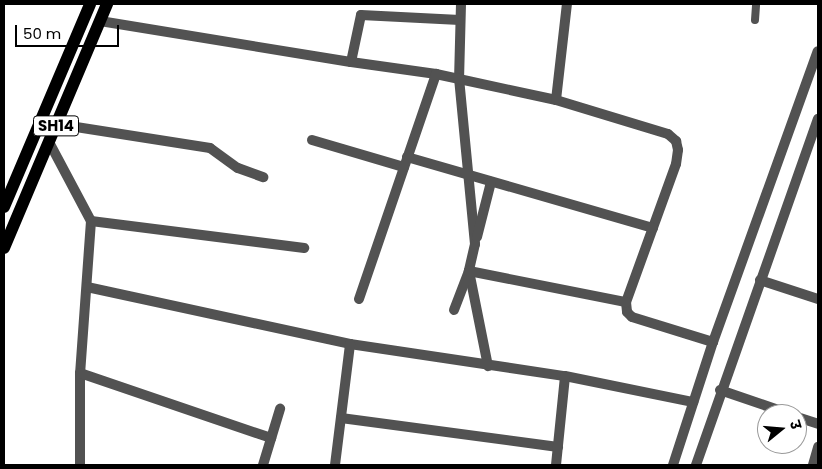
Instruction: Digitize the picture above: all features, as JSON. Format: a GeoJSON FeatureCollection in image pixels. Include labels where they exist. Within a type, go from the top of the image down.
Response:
{"type":"FeatureCollection","features":[{"type":"Feature","properties":{"kind":"main road","name":"SH14"},"geometry":{"type":"LineString","coordinates":[[4,207],[90,4]]}},
{"type":"Feature","properties":{"kind":"main road","name":"SH14"},"geometry":{"type":"LineString","coordinates":[[4,248],[107,4]]}},
{"type":"Feature","properties":{"kind":"street"},"geometry":{"type":"LineString","coordinates":[[462,4],[459,78],[476,244]]}},
{"type":"Feature","properties":{"kind":"street"},"geometry":{"type":"LineString","coordinates":[[556,100],[567,4]]}},
{"type":"Feature","properties":{"kind":"street"},"geometry":{"type":"LineString","coordinates":[[352,62],[361,16],[460,20]]}},
{"type":"Feature","properties":{"kind":"street"},"geometry":{"type":"LineString","coordinates":[[100,21],[459,78],[556,100],[668,134],[676,141],[676,164],[626,302],[627,312],[632,317],[713,342]]}},
{"type":"Feature","properties":{"kind":"street"},"geometry":{"type":"LineString","coordinates":[[673,465],[713,342],[818,51]]}},
{"type":"Feature","properties":{"kind":"street"},"geometry":{"type":"LineString","coordinates":[[359,299],[436,74]]}},
{"type":"Feature","properties":{"kind":"street"},"geometry":{"type":"LineString","coordinates":[[696,465],[720,390],[818,119]]}},
{"type":"Feature","properties":{"kind":"street"},"geometry":{"type":"LineString","coordinates":[[57,124],[210,148],[238,168],[262,177]]}},
{"type":"Feature","properties":{"kind":"street"},"geometry":{"type":"LineString","coordinates":[[312,140],[469,176],[653,228]]}},
{"type":"Feature","properties":{"kind":"street"},"geometry":{"type":"LineString","coordinates":[[49,142],[91,221],[80,373],[80,465]]}},
{"type":"Feature","properties":{"kind":"street"},"geometry":{"type":"LineString","coordinates":[[454,310],[469,271],[491,182]]}},
{"type":"Feature","properties":{"kind":"street"},"geometry":{"type":"LineString","coordinates":[[91,221],[304,248]]}},
{"type":"Feature","properties":{"kind":"street"},"geometry":{"type":"LineString","coordinates":[[469,271],[626,302]]}},
{"type":"Feature","properties":{"kind":"street"},"geometry":{"type":"LineString","coordinates":[[469,271],[488,366]]}},
{"type":"Feature","properties":{"kind":"street"},"geometry":{"type":"LineString","coordinates":[[760,280],[818,299]]}},
{"type":"Feature","properties":{"kind":"street"},"geometry":{"type":"LineString","coordinates":[[87,287],[350,344],[565,376],[693,402]]}},
{"type":"Feature","properties":{"kind":"street"},"geometry":{"type":"LineString","coordinates":[[335,465],[350,344]]}},
{"type":"Feature","properties":{"kind":"street"},"geometry":{"type":"LineString","coordinates":[[80,373],[271,438]]}},
{"type":"Feature","properties":{"kind":"street"},"geometry":{"type":"LineString","coordinates":[[556,465],[565,376]]}},
{"type":"Feature","properties":{"kind":"street"},"geometry":{"type":"LineString","coordinates":[[720,390],[761,404]]}},
{"type":"Feature","properties":{"kind":"street"},"geometry":{"type":"LineString","coordinates":[[263,465],[280,409]]}},
{"type":"Feature","properties":{"kind":"street"},"geometry":{"type":"LineString","coordinates":[[341,418],[558,447]]}},
{"type":"Feature","properties":{"kind":"street"},"geometry":{"type":"LineString","coordinates":[[813,465],[818,447]]}},
{"type":"Feature","properties":{"kind":"lane"},"geometry":{"type":"LineString","coordinates":[[755,20],[756,4]]}}]}
